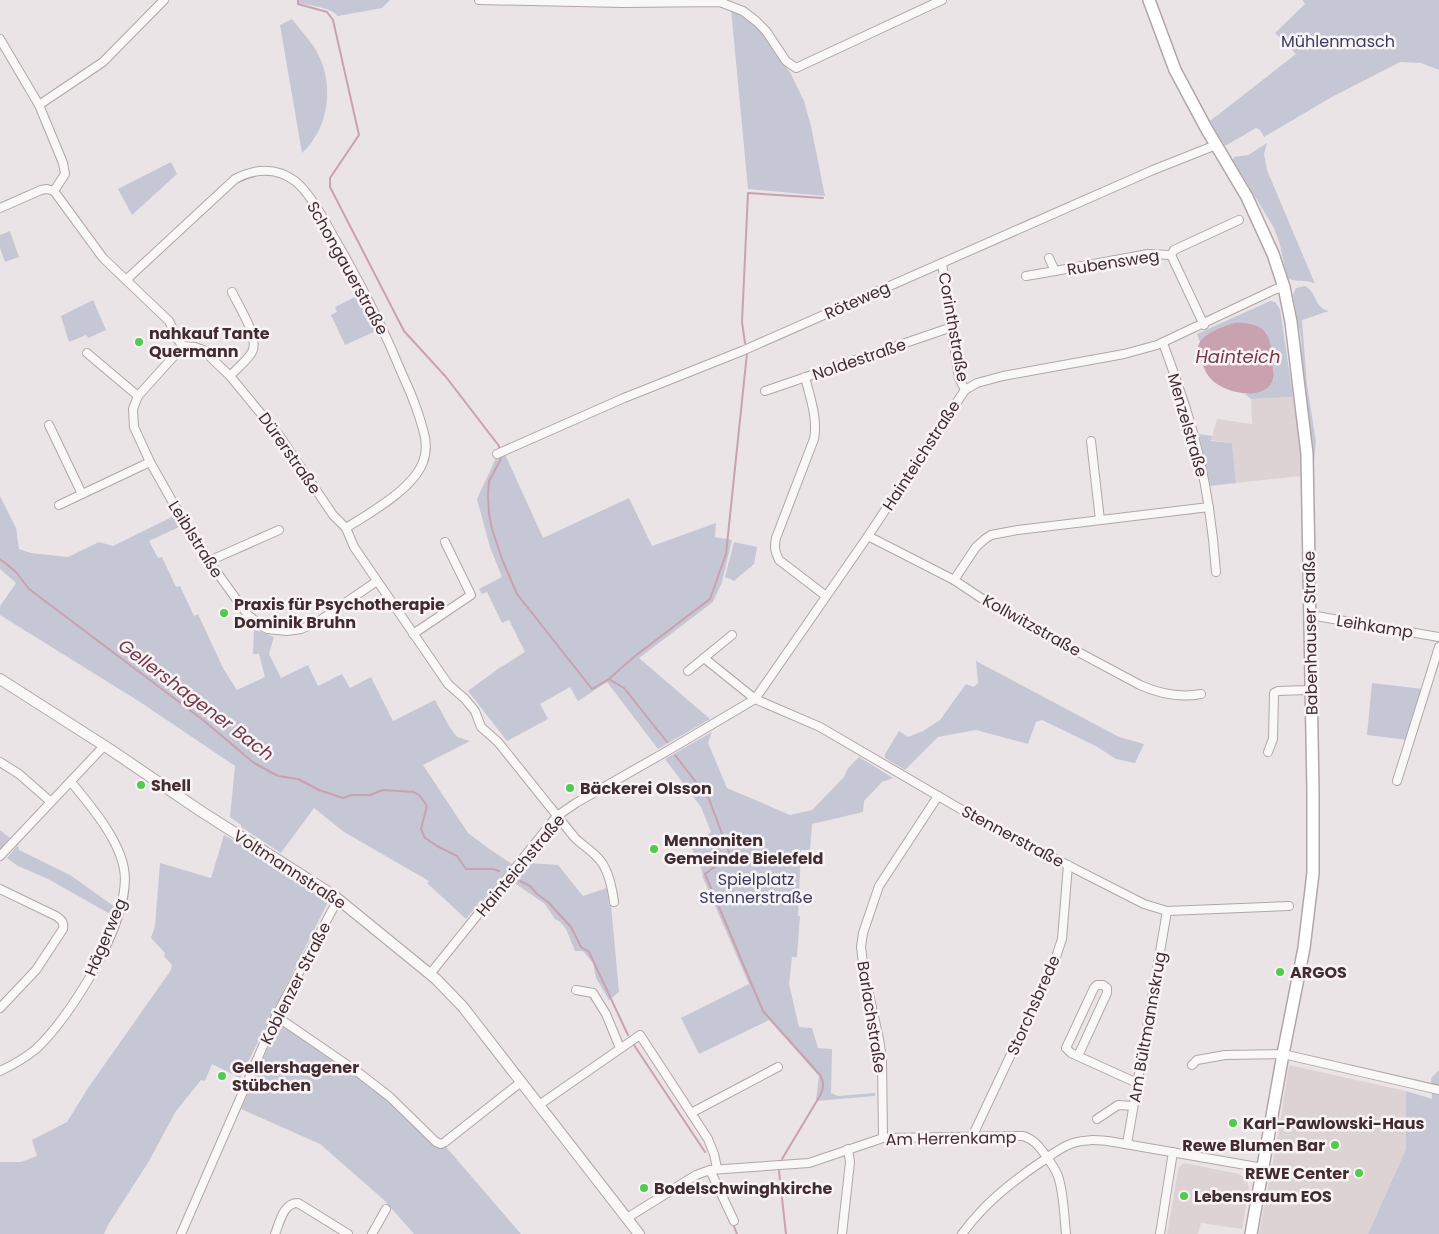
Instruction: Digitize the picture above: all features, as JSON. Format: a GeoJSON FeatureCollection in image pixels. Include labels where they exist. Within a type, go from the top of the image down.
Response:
{"type":"FeatureCollection","features":[{"type":"Feature","properties":{"kind":"main road","name":"Babenhauser Straße"},"geometry":{"type":"LineString","coordinates":[[1149,0],[1175,70],[1257,217],[1273,254],[1284,287],[1294,338],[1307,454],[1313,873],[1304,948],[1251,1234]]}},
{"type":"Feature","properties":{"kind":"street"},"geometry":{"type":"LineString","coordinates":[[38,105],[103,62],[164,0]]}},
{"type":"Feature","properties":{"kind":"street"},"geometry":{"type":"LineString","coordinates":[[479,0],[623,3],[720,2],[743,11],[756,20],[766,31],[786,61],[796,68],[942,0]]}},
{"type":"Feature","properties":{"kind":"street"},"geometry":{"type":"LineString","coordinates":[[0,38],[38,105],[65,170],[63,178],[54,191]]}},
{"type":"Feature","properties":{"kind":"street","name":"Röteweg"},"geometry":{"type":"LineString","coordinates":[[499,453],[742,350],[1154,170],[1216,145]]}},
{"type":"Feature","properties":{"kind":"street","name":"Schongauerstraße"},"geometry":{"type":"LineString","coordinates":[[126,280],[235,179],[244,174],[262,170],[274,170],[297,182],[325,222],[358,279],[386,335],[414,402],[426,440],[423,463],[411,480],[386,501],[346,528]]}},
{"type":"Feature","properties":{"kind":"street"},"geometry":{"type":"LineString","coordinates":[[0,208],[41,190],[54,191],[103,258],[169,321],[183,346],[138,396],[88,353]]}},
{"type":"Feature","properties":{"kind":"street","name":"Rubensweg"},"geometry":{"type":"LineString","coordinates":[[1171,255],[1174,250],[1239,220]]}},
{"type":"Feature","properties":{"kind":"street","name":"Rubensweg"},"geometry":{"type":"LineString","coordinates":[[1026,276],[1148,254],[1171,255]]}},
{"type":"Feature","properties":{"kind":"street","name":"Rubensweg"},"geometry":{"type":"LineString","coordinates":[[1171,255],[1204,325]]}},
{"type":"Feature","properties":{"kind":"street","name":"Rubensweg"},"geometry":{"type":"LineString","coordinates":[[1049,258],[1055,271]]}},
{"type":"Feature","properties":{"kind":"street","name":"Corinthstraße"},"geometry":{"type":"LineString","coordinates":[[942,263],[959,378],[965,390]]}},
{"type":"Feature","properties":{"kind":"street","name":"Hainteichstraße"},"geometry":{"type":"LineString","coordinates":[[430,974],[558,816],[576,803],[755,699],[868,536],[965,390],[977,383],[1003,376],[1137,352],[1164,343],[1276,289],[1284,287]]}},
{"type":"Feature","properties":{"kind":"street"},"geometry":{"type":"LineString","coordinates":[[230,376],[252,352],[254,342],[251,331],[232,292]]}},
{"type":"Feature","properties":{"kind":"street","name":"Noldestraße"},"geometry":{"type":"LineString","coordinates":[[765,391],[952,327]]}},
{"type":"Feature","properties":{"kind":"street","name":"Menzelstraße"},"geometry":{"type":"LineString","coordinates":[[1164,343],[1194,435],[1209,507],[1216,572]]}},
{"type":"Feature","properties":{"kind":"street","name":"Dürerstraße"},"geometry":{"type":"LineString","coordinates":[[183,346],[203,350],[230,376],[271,424],[333,515],[346,528],[354,547],[448,684],[461,694],[475,711],[482,727],[498,742],[575,838],[598,857],[610,882],[614,902]]}},
{"type":"Feature","properties":{"kind":"street"},"geometry":{"type":"LineString","coordinates":[[806,378],[816,430],[774,545],[775,553],[779,560],[826,596]]}},
{"type":"Feature","properties":{"kind":"street","name":"Leiblstraße"},"geometry":{"type":"LineString","coordinates":[[138,396],[133,409],[134,427],[150,462],[209,561],[247,614],[260,625],[267,629],[295,630],[315,624],[377,582]]}},
{"type":"Feature","properties":{"kind":"street"},"geometry":{"type":"LineString","coordinates":[[49,425],[82,494]]}},
{"type":"Feature","properties":{"kind":"street"},"geometry":{"type":"LineString","coordinates":[[1091,441],[1100,520]]}},
{"type":"Feature","properties":{"kind":"street"},"geometry":{"type":"LineString","coordinates":[[59,506],[150,462]]}},
{"type":"Feature","properties":{"kind":"street"},"geometry":{"type":"LineString","coordinates":[[954,580],[976,546],[991,535],[1209,507]]}},
{"type":"Feature","properties":{"kind":"street"},"geometry":{"type":"LineString","coordinates":[[209,561],[280,530]]}},
{"type":"Feature","properties":{"kind":"street","name":"Kollwitzstraße"},"geometry":{"type":"LineString","coordinates":[[868,536],[954,580],[996,608],[1140,685],[1162,694],[1187,696],[1201,694]]}},
{"type":"Feature","properties":{"kind":"street"},"geometry":{"type":"LineString","coordinates":[[413,634],[471,595],[445,542]]}},
{"type":"Feature","properties":{"kind":"street","name":"Leihkamp"},"geometry":{"type":"LineString","coordinates":[[1310,615],[1439,637]]}},
{"type":"Feature","properties":{"kind":"street"},"geometry":{"type":"LineString","coordinates":[[688,671],[732,635]]}},
{"type":"Feature","properties":{"kind":"street"},"geometry":{"type":"LineString","coordinates":[[1397,781],[1439,647]]}},
{"type":"Feature","properties":{"kind":"street"},"geometry":{"type":"LineString","coordinates":[[704,658],[755,699]]}},
{"type":"Feature","properties":{"kind":"street","name":"Voltmannstraße"},"geometry":{"type":"LineString","coordinates":[[0,679],[338,899],[430,974],[463,1007],[638,1234]]}},
{"type":"Feature","properties":{"kind":"street"},"geometry":{"type":"LineString","coordinates":[[1268,752],[1273,739],[1274,693],[1311,688]]}},
{"type":"Feature","properties":{"kind":"street","name":"Stennerstraße"},"geometry":{"type":"LineString","coordinates":[[755,699],[820,726],[986,824],[1144,904],[1168,911],[1289,906]]}},
{"type":"Feature","properties":{"kind":"street"},"geometry":{"type":"LineString","coordinates":[[0,856],[104,746]]}},
{"type":"Feature","properties":{"kind":"street"},"geometry":{"type":"LineString","coordinates":[[0,762],[19,774],[51,802]]}},
{"type":"Feature","properties":{"kind":"street","name":"Hägerweg"},"geometry":{"type":"LineString","coordinates":[[0,1070],[21,1060],[37,1048],[63,1016],[92,972],[114,926],[124,898],[124,869],[118,847],[71,782]]}},
{"type":"Feature","properties":{"kind":"street","name":"Barlachstraße"},"geometry":{"type":"LineString","coordinates":[[883,1138],[882,1059],[864,972],[861,947],[863,933],[879,886],[938,796]]}},
{"type":"Feature","properties":{"kind":"street","name":"Storchsbrede"},"geometry":{"type":"LineString","coordinates":[[972,1137],[1054,963],[1062,939],[1068,865]]}},
{"type":"Feature","properties":{"kind":"street"},"geometry":{"type":"LineString","coordinates":[[0,889],[56,916],[62,920],[64,929],[36,970],[0,1008]]}},
{"type":"Feature","properties":{"kind":"street","name":"Koblenzer Straße"},"geometry":{"type":"LineString","coordinates":[[181,1234],[276,1016],[338,899]]}},
{"type":"Feature","properties":{"kind":"street","name":"Am Bültmannskrug"},"geometry":{"type":"LineString","coordinates":[[1127,1144],[1168,911]]}},
{"type":"Feature","properties":{"kind":"street"},"geometry":{"type":"LineString","coordinates":[[1078,1056],[1107,993],[1107,988],[1103,985],[1097,985],[1094,988],[1067,1044],[1068,1051],[1078,1056],[1137,1083]]}},
{"type":"Feature","properties":{"kind":"street"},"geometry":{"type":"LineString","coordinates":[[576,990],[593,993],[606,1014],[620,1048]]}},
{"type":"Feature","properties":{"kind":"street"},"geometry":{"type":"LineString","coordinates":[[276,1016],[390,1096],[436,1142],[441,1144],[521,1082]]}},
{"type":"Feature","properties":{"kind":"street"},"geometry":{"type":"LineString","coordinates":[[540,1105],[640,1035],[708,1139],[714,1154],[714,1169],[734,1221]]}},
{"type":"Feature","properties":{"kind":"street"},"geometry":{"type":"LineString","coordinates":[[1192,1064],[1197,1060],[1225,1055],[1283,1054],[1439,1090]]}},
{"type":"Feature","properties":{"kind":"street"},"geometry":{"type":"LineString","coordinates":[[691,1113],[778,1068]]}},
{"type":"Feature","properties":{"kind":"street"},"geometry":{"type":"LineString","coordinates":[[1097,1119],[1118,1104],[1133,1106]]}},
{"type":"Feature","properties":{"kind":"street","name":"Am Herrenkamp"},"geometry":{"type":"LineString","coordinates":[[627,1218],[689,1180],[714,1169],[809,1163],[883,1138],[1018,1136],[1029,1138],[1037,1144],[1058,1177],[1064,1208],[1066,1234]]}},
{"type":"Feature","properties":{"kind":"street"},"geometry":{"type":"LineString","coordinates":[[962,1234],[992,1199],[1059,1149],[1079,1141],[1096,1140],[1127,1144],[1263,1168]]}},
{"type":"Feature","properties":{"kind":"street"},"geometry":{"type":"LineString","coordinates":[[842,1234],[850,1163],[848,1149]]}},
{"type":"Feature","properties":{"kind":"street"},"geometry":{"type":"LineString","coordinates":[[1160,1234],[1173,1152]]}},
{"type":"Feature","properties":{"kind":"street"},"geometry":{"type":"LineString","coordinates":[[275,1234],[287,1206],[293,1203],[298,1203],[348,1234]]}},
{"type":"Feature","properties":{"kind":"street"},"geometry":{"type":"LineString","coordinates":[[372,1234],[386,1209]]}},
{"type":"Feature","properties":{"kind":"shaded area"},"geometry":{"type":"Polygon","coordinates":[[[1293,397],[1300,443],[1301,476],[1236,483],[1232,443],[1211,440],[1217,419],[1252,424],[1251,399],[1293,397]]]}},
{"type":"Feature","properties":{"kind":"shaded area"},"geometry":{"type":"Polygon","coordinates":[[[1289,1065],[1406,1091],[1406,1149],[1368,1234],[1259,1234],[1278,1136],[1289,1065]]]}},
{"type":"Feature","properties":{"kind":"shaded area"},"geometry":{"type":"Polygon","coordinates":[[[1184,1163],[1239,1174],[1247,1179],[1249,1188],[1242,1229],[1201,1223],[1198,1234],[1167,1234],[1178,1170],[1184,1163]]]}},
{"type":"Feature","properties":{"kind":"green space"},"geometry":{"type":"Polygon","coordinates":[[[299,0],[390,0],[382,8],[338,16],[325,9],[299,3],[299,0]]]}},
{"type":"Feature","properties":{"kind":"green space","name":"Mühlenmasch"},"geometry":{"type":"Polygon","coordinates":[[[1302,0],[1439,0],[1439,70],[1421,63],[1400,62],[1330,98],[1264,137],[1260,130],[1256,128],[1225,146],[1210,121],[1296,54],[1275,33],[1305,4],[1302,0]]]}},
{"type":"Feature","properties":{"kind":"green space"},"geometry":{"type":"Polygon","coordinates":[[[731,9],[760,29],[791,74],[804,101],[811,126],[825,196],[748,189],[731,9]]]}},
{"type":"Feature","properties":{"kind":"green space"},"geometry":{"type":"Polygon","coordinates":[[[292,19],[314,47],[321,60],[327,88],[327,102],[319,130],[312,142],[302,153],[280,25],[292,19]]]}},
{"type":"Feature","properties":{"kind":"green space"},"geometry":{"type":"Polygon","coordinates":[[[1267,143],[1264,154],[1267,170],[1315,284],[1287,277],[1274,228],[1233,160],[1234,157],[1248,155],[1267,143]]]}},
{"type":"Feature","properties":{"kind":"green space"},"geometry":{"type":"Polygon","coordinates":[[[171,162],[177,174],[132,215],[118,189],[171,162]]]}},
{"type":"Feature","properties":{"kind":"green space"},"geometry":{"type":"Polygon","coordinates":[[[10,231],[19,257],[5,262],[0,248],[0,235],[10,231]]]}},
{"type":"Feature","properties":{"kind":"green space"},"geometry":{"type":"Polygon","coordinates":[[[1305,286],[1312,292],[1321,307],[1329,311],[1302,320],[1307,385],[1316,442],[1313,472],[1303,382],[1301,338],[1293,295],[1296,288],[1305,286]]]}},
{"type":"Feature","properties":{"kind":"green space"},"geometry":{"type":"Polygon","coordinates":[[[359,295],[376,331],[345,345],[331,315],[337,312],[335,307],[359,295]]]}},
{"type":"Feature","properties":{"kind":"green space"},"geometry":{"type":"Polygon","coordinates":[[[93,300],[106,330],[88,338],[86,335],[69,342],[61,316],[93,300]]]}},
{"type":"Feature","properties":{"kind":"green space"},"geometry":{"type":"Polygon","coordinates":[[[1270,301],[1275,302],[1280,309],[1293,397],[1251,399],[1245,394],[1261,389],[1274,379],[1267,334],[1261,327],[1243,323],[1214,331],[1200,342],[1197,334],[1270,301]]]}},
{"type":"Feature","properties":{"kind":"green space"},"geometry":{"type":"Polygon","coordinates":[[[1199,434],[1212,436],[1211,441],[1232,443],[1236,483],[1210,486],[1199,434]]]}},
{"type":"Feature","properties":{"kind":"green space"},"geometry":{"type":"Polygon","coordinates":[[[505,454],[543,538],[629,498],[652,546],[716,523],[715,537],[732,540],[722,582],[713,602],[639,658],[710,719],[658,749],[607,682],[578,701],[570,687],[540,704],[548,719],[507,741],[468,691],[525,652],[509,620],[502,623],[487,592],[482,594],[479,589],[502,577],[490,547],[477,499],[496,458],[505,454]]]}},
{"type":"Feature","properties":{"kind":"green space"},"geometry":{"type":"Polygon","coordinates":[[[0,496],[16,528],[19,549],[31,553],[68,557],[99,542],[113,546],[170,518],[172,515],[179,527],[149,541],[158,558],[162,557],[176,587],[180,586],[194,616],[198,614],[223,668],[237,690],[265,677],[259,654],[253,654],[254,629],[274,637],[269,654],[281,678],[308,665],[318,686],[342,674],[350,688],[371,677],[393,721],[435,700],[457,737],[470,741],[423,765],[468,833],[512,864],[466,919],[427,883],[429,881],[344,832],[314,808],[281,853],[241,827],[230,817],[235,766],[140,702],[0,615],[0,606],[16,583],[0,569],[0,496]]]}},
{"type":"Feature","properties":{"kind":"green space"},"geometry":{"type":"Polygon","coordinates":[[[734,542],[757,547],[754,564],[734,581],[725,577],[734,542]]]}},
{"type":"Feature","properties":{"kind":"green space"},"geometry":{"type":"Polygon","coordinates":[[[976,661],[1119,737],[1144,744],[1135,763],[1116,759],[1096,746],[1042,720],[1036,722],[1028,744],[976,730],[938,737],[905,770],[885,758],[885,754],[899,731],[908,737],[923,731],[940,720],[966,684],[974,687],[978,683],[976,661]]]}},
{"type":"Feature","properties":{"kind":"green space"},"geometry":{"type":"Polygon","coordinates":[[[1372,683],[1423,689],[1407,740],[1367,735],[1372,683]]]}},
{"type":"Feature","properties":{"kind":"green space","name":"Spielplatz Stennerstraße"},"geometry":{"type":"Polygon","coordinates":[[[712,732],[708,743],[727,788],[790,815],[812,810],[844,777],[848,768],[859,757],[893,778],[882,782],[864,801],[863,812],[812,824],[810,850],[801,850],[797,957],[792,957],[789,984],[799,1027],[812,1028],[818,1048],[832,1049],[831,1093],[838,1096],[875,1093],[875,1096],[816,1101],[819,1076],[769,1020],[699,1054],[681,1018],[749,984],[691,847],[711,832],[701,807],[665,759],[712,732]]]}},
{"type":"Feature","properties":{"kind":"green space"},"geometry":{"type":"Polygon","coordinates":[[[0,830],[10,838],[0,850],[0,830]]]}},
{"type":"Feature","properties":{"kind":"green space"},"geometry":{"type":"Polygon","coordinates":[[[224,835],[270,862],[326,900],[327,904],[240,1078],[212,1064],[205,1081],[201,1080],[176,1111],[149,1161],[104,1234],[0,1234],[0,1162],[21,1162],[37,1156],[32,1140],[67,1122],[88,1088],[171,970],[172,965],[164,956],[165,953],[151,938],[155,926],[160,863],[211,878],[224,835]]]}},
{"type":"Feature","properties":{"kind":"green space"},"geometry":{"type":"Polygon","coordinates":[[[18,845],[19,850],[70,875],[115,907],[112,915],[48,879],[18,866],[7,858],[18,845]]]}},
{"type":"Feature","properties":{"kind":"green space"},"geometry":{"type":"Polygon","coordinates":[[[528,863],[558,865],[583,896],[607,888],[609,905],[611,905],[619,992],[609,1000],[596,978],[593,963],[583,951],[575,951],[566,929],[555,919],[545,904],[513,882],[528,863]]]}},
{"type":"Feature","properties":{"kind":"green space"},"geometry":{"type":"Polygon","coordinates":[[[279,1022],[343,1066],[390,1102],[440,1147],[446,1147],[521,1234],[414,1234],[384,1200],[320,1144],[241,1109],[279,1022]]]}},
{"type":"Feature","properties":{"kind":"green space"},"geometry":{"type":"Polygon","coordinates":[[[1439,1070],[1439,1234],[1368,1234],[1406,1149],[1406,1091],[1432,1099],[1431,1078],[1439,1070]]]}},
{"type":"Feature","properties":{"kind":"water","name":"Hainteich"},"geometry":{"type":"Polygon","coordinates":[[[1234,323],[1247,323],[1257,326],[1264,330],[1268,336],[1274,376],[1264,390],[1256,393],[1246,393],[1227,389],[1212,380],[1204,368],[1198,350],[1202,339],[1218,329],[1234,323]]]}},
{"type":"Feature","properties":{"kind":"waterway"},"geometry":{"type":"LineString","coordinates":[[298,0],[298,4],[327,12],[333,20],[359,135],[330,178],[330,187],[404,331],[446,377],[499,446],[499,450]]}},
{"type":"Feature","properties":{"kind":"waterway"},"geometry":{"type":"LineString","coordinates":[[745,343],[742,322],[748,193],[823,198]]}},
{"type":"Feature","properties":{"kind":"waterway"},"geometry":{"type":"LineString","coordinates":[[610,678],[635,656],[710,599],[726,554],[747,353]]}},
{"type":"Feature","properties":{"kind":"waterway"},"geometry":{"type":"LineString","coordinates":[[500,455],[501,459],[489,481],[489,514],[502,559],[517,594],[592,689],[609,679],[624,688],[667,742]]}},
{"type":"Feature","properties":{"kind":"waterway","name":"Gellershagener Bach"},"geometry":{"type":"LineString","coordinates":[[0,559],[16,572],[29,589],[203,720],[254,763],[278,776],[298,779],[319,790],[343,798],[351,795],[370,795],[383,790],[414,792],[420,796],[427,806],[421,829],[425,838],[457,856],[466,869],[492,869],[499,871]]}},
{"type":"Feature","properties":{"kind":"waterway"},"geometry":{"type":"LineString","coordinates":[[675,755],[709,799],[730,855],[705,874],[763,1011],[820,1075],[823,1082],[821,1094],[782,1159]]}},
{"type":"Feature","properties":{"kind":"waterway","name":"Gellershagener Bach"},"geometry":{"type":"LineString","coordinates":[[520,881],[530,886],[548,902],[571,927],[581,947],[589,952],[628,1035]]}},
{"type":"Feature","properties":{"kind":"waterway","name":"Gellershagener Bach"},"geometry":{"type":"LineString","coordinates":[[634,1045],[705,1152]]}},
{"type":"Feature","properties":{"kind":"waterway"},"geometry":{"type":"LineString","coordinates":[[779,1171],[786,1234]]}},
{"type":"Feature","properties":{"kind":"waterway","name":"Gellershagener Bach"},"geometry":{"type":"LineString","coordinates":[[733,1224],[737,1234]]}},
{"type":"Feature","properties":{"kind":"place","name":"nahkauf Tante Quermann"},"geometry":{"type":"Point","coordinates":[139,342]}},
{"type":"Feature","properties":{"kind":"place","name":"Praxis für Psychotherapie Dominik Bruhn"},"geometry":{"type":"Point","coordinates":[224,613]}},
{"type":"Feature","properties":{"kind":"place","name":"Shell"},"geometry":{"type":"Point","coordinates":[141,785]}},
{"type":"Feature","properties":{"kind":"place","name":"Bäckerei Olsson"},"geometry":{"type":"Point","coordinates":[570,788]}},
{"type":"Feature","properties":{"kind":"place","name":"Mennoniten Gemeinde Bielefeld"},"geometry":{"type":"Point","coordinates":[654,849]}},
{"type":"Feature","properties":{"kind":"place","name":"ARGOS"},"geometry":{"type":"Point","coordinates":[1280,972]}},
{"type":"Feature","properties":{"kind":"place","name":"Gellershagener Stübchen"},"geometry":{"type":"Point","coordinates":[222,1076]}},
{"type":"Feature","properties":{"kind":"place","name":"Karl-Pawlowski-Haus"},"geometry":{"type":"Point","coordinates":[1233,1123]}},
{"type":"Feature","properties":{"kind":"place","name":"Rewe Blumen Bar"},"geometry":{"type":"Point","coordinates":[1335,1145]}},
{"type":"Feature","properties":{"kind":"place","name":"REWE Center"},"geometry":{"type":"Point","coordinates":[1359,1173]}},
{"type":"Feature","properties":{"kind":"place","name":"Bodelschwinghkirche"},"geometry":{"type":"Point","coordinates":[644,1188]}},
{"type":"Feature","properties":{"kind":"place","name":"Lebensraum EOS"},"geometry":{"type":"Point","coordinates":[1184,1196]}}]}
